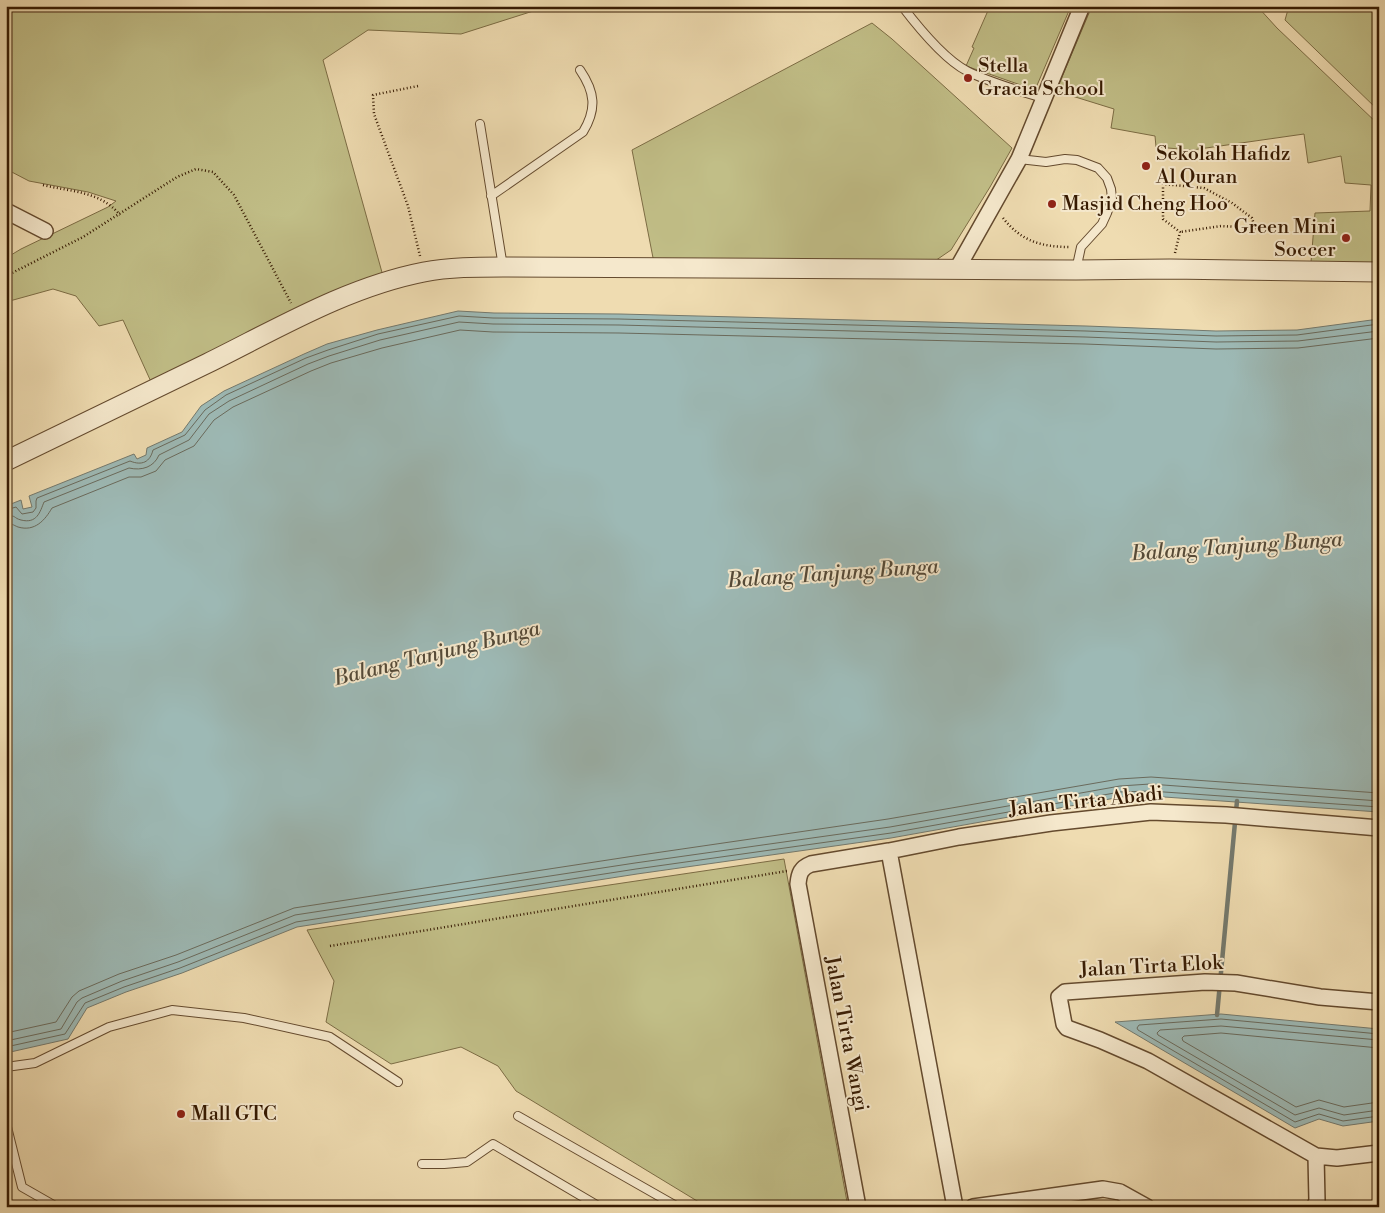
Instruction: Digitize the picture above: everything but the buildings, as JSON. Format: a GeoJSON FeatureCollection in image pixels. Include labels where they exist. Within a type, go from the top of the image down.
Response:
{"type":"FeatureCollection","features":[{"type":"Feature","properties":{"kind":"street"},"geometry":{"type":"LineString","coordinates":[[958,269],[1019,158],[1082,6]]}},
{"type":"Feature","properties":{"kind":"street"},"geometry":{"type":"LineString","coordinates":[[9,216],[45,230]]}},
{"type":"Feature","properties":{"kind":"street"},"geometry":{"type":"LineString","coordinates":[[6,461],[299,317],[381,283],[424,272],[470,267],[1170,269],[1379,272]]}},
{"type":"Feature","properties":{"kind":"street","name":"Jalan Tirta Abadi"},"geometry":{"type":"LineString","coordinates":[[802,869],[811,864],[959,837],[1151,812],[1226,815],[1379,828]]}},
{"type":"Feature","properties":{"kind":"street"},"geometry":{"type":"LineString","coordinates":[[889,851],[955,1207]]}},
{"type":"Feature","properties":{"kind":"street","name":"Jalan Tirta Wangi"},"geometry":{"type":"LineString","coordinates":[[802,869],[799,874],[798,884],[858,1207]]}},
{"type":"Feature","properties":{"kind":"street","name":"Jalan Tirta Elok"},"geometry":{"type":"LineString","coordinates":[[1379,1002],[1320,997],[1236,982],[1205,982],[1065,992],[1059,996],[1058,1000],[1064,1024],[1067,1028],[1148,1061],[1316,1156],[1337,1158],[1379,1153]]}},
{"type":"Feature","properties":{"kind":"street"},"geometry":{"type":"LineString","coordinates":[[1316,1156],[1316,1205]]}},
{"type":"Feature","properties":{"kind":"street"},"geometry":{"type":"LineString","coordinates":[[973,1207],[1103,1189],[1120,1192],[1142,1205]]}},
{"type":"Feature","properties":{"kind":"lane"},"geometry":{"type":"LineString","coordinates":[[902,6],[920,30],[954,62],[967,71],[1043,98]]}},
{"type":"Feature","properties":{"kind":"lane"},"geometry":{"type":"LineString","coordinates":[[491,196],[583,132],[591,119],[593,97],[589,83],[580,70]]}},
{"type":"Feature","properties":{"kind":"lane"},"geometry":{"type":"LineString","coordinates":[[480,124],[503,267]]}},
{"type":"Feature","properties":{"kind":"lane"},"geometry":{"type":"LineString","coordinates":[[1019,158],[1046,162],[1065,159],[1077,160],[1098,168],[1107,178],[1112,199],[1108,213],[1102,224],[1081,247],[1076,270]]}},
{"type":"Feature","properties":{"kind":"lane"},"geometry":{"type":"LineString","coordinates":[[6,1067],[35,1064],[109,1027],[172,1010],[244,1018],[330,1037],[398,1082]]}},
{"type":"Feature","properties":{"kind":"lane"},"geometry":{"type":"LineString","coordinates":[[518,1116],[678,1207]]}},
{"type":"Feature","properties":{"kind":"lane"},"geometry":{"type":"LineString","coordinates":[[6,1123],[22,1187],[57,1207]]}},
{"type":"Feature","properties":{"kind":"lane"},"geometry":{"type":"LineString","coordinates":[[422,1164],[467,1162],[494,1144],[600,1207]]}},
{"type":"Feature","properties":{"kind":"path"},"geometry":{"type":"LineString","coordinates":[[418,86],[374,95],[374,114],[408,206],[424,272]]}},
{"type":"Feature","properties":{"kind":"path"},"geometry":{"type":"LineString","coordinates":[[6,276],[83,237],[177,177],[196,169],[213,172],[234,195],[299,317]]}},
{"type":"Feature","properties":{"kind":"path"},"geometry":{"type":"LineString","coordinates":[[1163,184],[1204,188],[1232,203],[1252,218],[1254,228],[1221,226],[1180,232],[1163,219],[1163,184]]}},
{"type":"Feature","properties":{"kind":"path"},"geometry":{"type":"LineString","coordinates":[[44,185],[101,198],[120,214]]}},
{"type":"Feature","properties":{"kind":"path"},"geometry":{"type":"LineString","coordinates":[[992,205],[1010,227],[1027,240],[1053,247],[1081,247]]}},
{"type":"Feature","properties":{"kind":"path"},"geometry":{"type":"LineString","coordinates":[[1170,269],[1180,232]]}},
{"type":"Feature","properties":{"kind":"path"},"geometry":{"type":"LineString","coordinates":[[330,946],[802,869]]}},
{"type":"Feature","properties":{"kind":"shaded area"},"geometry":{"type":"Polygon","coordinates":[[[6,6],[549,6],[461,34],[368,30],[323,60],[383,276],[152,384],[123,320],[99,326],[76,296],[53,289],[6,302],[6,258],[108,207],[116,201],[88,192],[29,181],[6,169],[6,6]]]}},
{"type":"Feature","properties":{"kind":"shaded area"},"geometry":{"type":"Polygon","coordinates":[[[990,6],[1071,6],[1035,90],[966,66],[990,6]]]}},
{"type":"Feature","properties":{"kind":"shaded area"},"geometry":{"type":"Polygon","coordinates":[[[1092,6],[1257,6],[1277,28],[1379,125],[1379,264],[1311,262],[1315,213],[1370,211],[1371,185],[1345,183],[1341,156],[1308,163],[1304,134],[1192,150],[1156,147],[1155,136],[1111,128],[1114,109],[1056,91],[1092,6]]]}},
{"type":"Feature","properties":{"kind":"shaded area"},"geometry":{"type":"Polygon","coordinates":[[[1289,6],[1379,6],[1379,111],[1285,20],[1289,6]]]}},
{"type":"Feature","properties":{"kind":"shaded area"},"geometry":{"type":"Polygon","coordinates":[[[872,23],[1012,148],[951,250],[929,265],[655,268],[632,150],[872,23]]]}},
{"type":"Feature","properties":{"kind":"shaded area"},"geometry":{"type":"Polygon","coordinates":[[[784,859],[848,1207],[707,1207],[516,1091],[498,1066],[461,1047],[391,1064],[326,1022],[334,981],[307,930],[784,859]]]}},
{"type":"Feature","properties":{"kind":"water","name":"Balang Tanjung Bunga"},"geometry":{"type":"Polygon","coordinates":[[[458,311],[1086,326],[1216,331],[1297,330],[1379,319],[1379,812],[1150,796],[1121,797],[891,838],[637,874],[297,927],[182,973],[126,992],[87,1008],[68,1039],[6,1053],[6,506],[21,500],[23,509],[32,507],[29,496],[134,454],[137,459],[146,455],[147,448],[182,432],[201,406],[224,391],[327,344],[458,311]]]}},
{"type":"Feature","properties":{"kind":"water"},"geometry":{"type":"Polygon","coordinates":[[[1221,1014],[1379,1029],[1379,1121],[1343,1126],[1319,1119],[1295,1128],[1115,1022],[1221,1014]]]}},
{"type":"Feature","properties":{"kind":"waterway"},"geometry":{"type":"LineString","coordinates":[[1217,1015],[1237,801]]}},
{"type":"Feature","properties":{"kind":"place","name":"Stella Gracia School"},"geometry":{"type":"Point","coordinates":[968,78]}},
{"type":"Feature","properties":{"kind":"place","name":"Sekolah Hafidz Al Quran"},"geometry":{"type":"Point","coordinates":[1146,166]}},
{"type":"Feature","properties":{"kind":"place","name":"Masjid Cheng Hoo"},"geometry":{"type":"Point","coordinates":[1052,204]}},
{"type":"Feature","properties":{"kind":"place","name":"Green Mini Soccer"},"geometry":{"type":"Point","coordinates":[1346,238]}},
{"type":"Feature","properties":{"kind":"place","name":"Mall GTC"},"geometry":{"type":"Point","coordinates":[181,1114]}}]}
